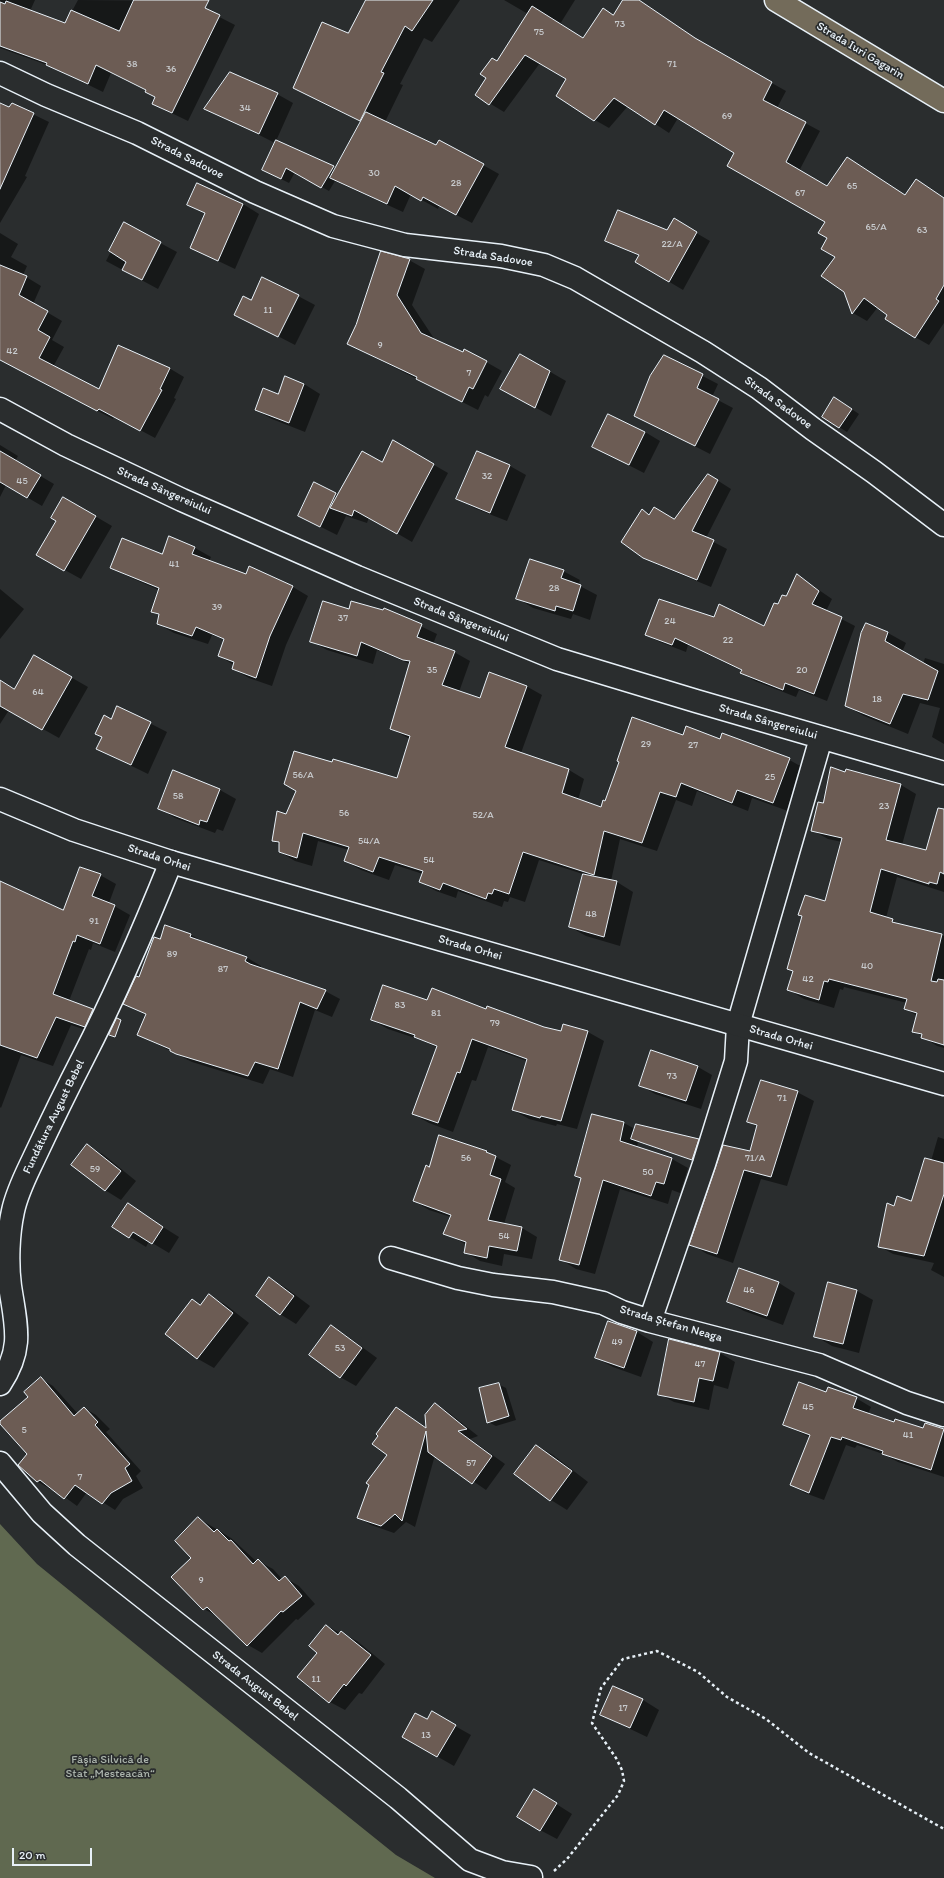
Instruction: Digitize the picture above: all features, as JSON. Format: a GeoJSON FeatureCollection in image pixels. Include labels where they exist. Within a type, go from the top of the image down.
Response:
{"type":"FeatureCollection","features":[{"type":"Feature","properties":{"kind":"main road","name":"Strada Iuri Gagarin"},"geometry":{"type":"LineString","coordinates":[[776,0],[944,101]]}},
{"type":"Feature","properties":{"kind":"street","name":"Strada Sadovoe"},"geometry":{"type":"LineString","coordinates":[[0,73],[46,95],[137,133],[255,192],[333,226],[405,245],[508,258],[544,265],[575,278],[703,352],[759,388],[812,429],[874,472],[944,525]]}},
{"type":"Feature","properties":{"kind":"street","name":"Strada Sângereiului"},"geometry":{"type":"LineString","coordinates":[[0,409],[66,445],[182,500],[357,576],[549,656],[821,738],[944,773]]}},
{"type":"Feature","properties":{"kind":"street"},"geometry":{"type":"LineString","coordinates":[[650,1320],[704,1164],[736,1061],[738,1025],[821,738]]}},
{"type":"Feature","properties":{"kind":"street","name":"Strada Orhei"},"geometry":{"type":"LineString","coordinates":[[0,800],[74,830],[171,862],[944,1084]]}},
{"type":"Feature","properties":{"kind":"street","name":"Fundătura August Bebel"},"geometry":{"type":"LineString","coordinates":[[0,1384],[13,1361],[17,1333],[16,1311],[10,1286],[9,1249],[13,1211],[20,1187],[112,1000],[171,862]]}},
{"type":"Feature","properties":{"kind":"street","name":"Strada Ștefan Neaga"},"geometry":{"type":"LineString","coordinates":[[391,1258],[458,1278],[493,1285],[553,1292],[603,1303],[622,1312],[818,1365],[907,1403],[944,1415]]}},
{"type":"Feature","properties":{"kind":"street","name":"Strada August Bebel"},"geometry":{"type":"LineString","coordinates":[[0,1463],[42,1513],[77,1545],[398,1798],[470,1860],[502,1872],[531,1877]]}},
{"type":"Feature","properties":{"kind":"path"},"geometry":{"type":"LineString","coordinates":[[531,1877],[547,1874],[558,1869],[618,1795],[624,1781],[622,1770],[592,1723],[601,1688],[624,1659],[657,1651],[698,1672],[728,1697],[766,1718],[809,1753],[944,1829]]}},
{"type":"Feature","properties":{"kind":"green space","name":"Fâşia Silvică de Stat „Mesteacăn“"},"geometry":{"type":"Polygon","coordinates":[[[0,1524],[37,1564],[248,1736],[396,1855],[435,1878],[0,1878],[0,1524]]]}},
{"type":"Feature","properties":{"kind":"building"},"geometry":{"type":"Polygon","coordinates":[[[134,0],[209,0],[205,8],[220,15],[172,113],[152,104],[155,97],[145,92],[146,90],[96,65],[88,84],[46,65],[47,63],[0,46],[0,2],[5,4],[6,1],[65,23],[71,10],[119,31],[134,0]]]}},
{"type":"Feature","properties":{"kind":"building"},"geometry":{"type":"Polygon","coordinates":[[[366,0],[433,0],[412,31],[405,26],[381,72],[384,73],[360,121],[293,88],[322,22],[348,33],[366,0]]]}},
{"type":"Feature","properties":{"kind":"building"},"geometry":{"type":"Polygon","coordinates":[[[623,0],[639,0],[695,38],[772,82],[763,100],[806,122],[786,162],[827,186],[847,157],[905,195],[916,179],[944,198],[944,285],[936,299],[939,301],[915,338],[885,319],[887,315],[864,298],[852,314],[844,292],[821,276],[835,257],[821,249],[827,238],[818,233],[825,222],[727,166],[734,153],[664,110],[655,125],[614,98],[594,121],[556,96],[566,79],[525,55],[489,105],[475,95],[486,78],[480,74],[492,58],[497,61],[532,6],[583,38],[603,8],[613,15],[623,0]]]}},
{"type":"Feature","properties":{"kind":"building"},"geometry":{"type":"Polygon","coordinates":[[[230,72],[278,93],[259,134],[204,109],[230,72]]]}},
{"type":"Feature","properties":{"kind":"building"},"geometry":{"type":"Polygon","coordinates":[[[0,103],[9,107],[12,103],[34,113],[0,189],[0,103]]]}},
{"type":"Feature","properties":{"kind":"building"},"geometry":{"type":"Polygon","coordinates":[[[366,112],[436,145],[439,140],[484,164],[456,215],[423,197],[421,201],[395,186],[387,204],[330,178],[366,112]]]}},
{"type":"Feature","properties":{"kind":"building"},"geometry":{"type":"Polygon","coordinates":[[[276,140],[334,166],[321,188],[286,168],[281,179],[262,170],[276,140]]]}},
{"type":"Feature","properties":{"kind":"building"},"geometry":{"type":"Polygon","coordinates":[[[197,183],[243,204],[218,261],[190,248],[205,213],[187,205],[197,183]]]}},
{"type":"Feature","properties":{"kind":"building"},"geometry":{"type":"Polygon","coordinates":[[[618,210],[667,230],[674,218],[697,232],[669,282],[635,262],[639,255],[605,241],[618,210]]]}},
{"type":"Feature","properties":{"kind":"building"},"geometry":{"type":"Polygon","coordinates":[[[124,222],[161,242],[142,280],[122,270],[126,262],[109,251],[124,222]]]}},
{"type":"Feature","properties":{"kind":"building"},"geometry":{"type":"Polygon","coordinates":[[[381,251],[410,259],[397,295],[421,333],[463,352],[464,349],[487,361],[473,389],[469,387],[462,402],[416,379],[417,377],[347,344],[356,325],[381,251]]]}},
{"type":"Feature","properties":{"kind":"building"},"geometry":{"type":"Polygon","coordinates":[[[0,265],[27,276],[19,295],[48,311],[38,330],[50,337],[39,358],[99,389],[118,345],[170,368],[160,389],[162,390],[140,431],[99,409],[97,411],[0,360],[0,265]]]}},
{"type":"Feature","properties":{"kind":"building"},"geometry":{"type":"Polygon","coordinates":[[[262,277],[299,295],[278,337],[234,315],[243,296],[251,300],[262,277]]]}},
{"type":"Feature","properties":{"kind":"building"},"geometry":{"type":"Polygon","coordinates":[[[520,354],[550,371],[535,408],[500,389],[520,354]]]}},
{"type":"Feature","properties":{"kind":"building"},"geometry":{"type":"Polygon","coordinates":[[[664,355],[703,374],[697,388],[719,399],[695,446],[634,416],[650,376],[664,355]]]}},
{"type":"Feature","properties":{"kind":"building"},"geometry":{"type":"Polygon","coordinates":[[[285,376],[304,384],[289,423],[255,410],[263,388],[278,394],[285,376]]]}},
{"type":"Feature","properties":{"kind":"building"},"geometry":{"type":"Polygon","coordinates":[[[834,397],[852,409],[839,428],[822,417],[834,397]]]}},
{"type":"Feature","properties":{"kind":"building"},"geometry":{"type":"Polygon","coordinates":[[[608,414],[645,432],[629,465],[592,447],[608,414]]]}},
{"type":"Feature","properties":{"kind":"building"},"geometry":{"type":"Polygon","coordinates":[[[393,440],[434,464],[397,534],[354,510],[352,516],[330,508],[362,451],[382,462],[393,440]]]}},
{"type":"Feature","properties":{"kind":"building"},"geometry":{"type":"Polygon","coordinates":[[[0,451],[41,475],[27,498],[0,482],[0,451]]]}},
{"type":"Feature","properties":{"kind":"building"},"geometry":{"type":"Polygon","coordinates":[[[477,451],[510,465],[490,513],[456,499],[477,451]]]}},
{"type":"Feature","properties":{"kind":"building"},"geometry":{"type":"Polygon","coordinates":[[[708,474],[718,480],[692,531],[714,540],[697,580],[643,558],[621,542],[642,509],[649,515],[654,507],[674,519],[708,474]]]}},
{"type":"Feature","properties":{"kind":"building"},"geometry":{"type":"Polygon","coordinates":[[[314,482],[336,493],[320,527],[298,516],[314,482]]]}},
{"type":"Feature","properties":{"kind":"building"},"geometry":{"type":"Polygon","coordinates":[[[63,497],[96,516],[64,571],[36,555],[56,521],[51,518],[63,497]]]}},
{"type":"Feature","properties":{"kind":"building"},"geometry":{"type":"Polygon","coordinates":[[[169,536],[195,547],[192,554],[246,574],[249,566],[293,586],[270,636],[256,678],[232,669],[234,662],[218,656],[224,639],[196,627],[192,636],[157,624],[159,614],[151,612],[159,588],[110,568],[122,538],[162,554],[169,536]]]}},
{"type":"Feature","properties":{"kind":"building"},"geometry":{"type":"Polygon","coordinates":[[[530,559],[564,570],[561,578],[581,585],[573,611],[556,606],[555,611],[516,599],[530,559]]]}},
{"type":"Feature","properties":{"kind":"building"},"geometry":{"type":"Polygon","coordinates":[[[797,574],[819,591],[812,604],[842,617],[814,694],[785,683],[783,690],[740,673],[742,670],[675,638],[672,645],[645,635],[659,599],[714,617],[719,604],[764,626],[774,603],[778,604],[782,595],[786,596],[797,574]]]}},
{"type":"Feature","properties":{"kind":"building"},"geometry":{"type":"Polygon","coordinates":[[[323,601],[349,609],[351,601],[383,610],[384,608],[422,624],[417,637],[455,651],[442,685],[480,698],[489,672],[527,686],[505,747],[569,769],[562,793],[601,807],[603,800],[605,801],[619,762],[617,761],[632,717],[683,735],[686,726],[720,739],[722,733],[790,758],[773,803],[737,790],[732,803],[681,783],[676,797],[660,792],[642,843],[604,831],[594,875],[523,852],[509,894],[494,889],[492,894],[488,893],[486,899],[443,883],[440,890],[419,882],[423,871],[379,857],[373,872],[344,861],[349,847],[303,833],[297,858],[279,852],[279,842],[272,841],[277,811],[286,814],[296,791],[284,784],[294,751],[332,762],[333,759],[397,778],[410,736],[390,729],[410,661],[403,660],[361,642],[357,656],[310,642],[323,601]]]}},
{"type":"Feature","properties":{"kind":"building"},"geometry":{"type":"Polygon","coordinates":[[[866,623],[888,632],[885,641],[938,671],[928,700],[903,694],[890,724],[845,706],[861,633],[866,623]]]}},
{"type":"Feature","properties":{"kind":"building"},"geometry":{"type":"Polygon","coordinates":[[[34,655],[72,677],[42,730],[0,706],[0,680],[14,689],[34,655]]]}},
{"type":"Feature","properties":{"kind":"building"},"geometry":{"type":"Polygon","coordinates":[[[117,706],[151,722],[131,765],[96,749],[102,737],[95,734],[104,715],[111,719],[117,706]]]}},
{"type":"Feature","properties":{"kind":"building"},"geometry":{"type":"Polygon","coordinates":[[[831,767],[845,772],[846,769],[901,784],[886,840],[926,850],[938,808],[944,809],[944,874],[940,872],[937,884],[929,882],[929,884],[881,869],[870,912],[893,919],[892,922],[942,934],[931,981],[937,982],[938,979],[944,980],[944,1045],[921,1038],[922,1034],[912,1032],[917,1013],[904,1009],[907,999],[829,979],[828,982],[824,981],[819,1000],[787,990],[793,971],[787,969],[802,916],[798,915],[805,895],[825,901],[842,838],[811,831],[818,802],[823,803],[831,767]]]}},
{"type":"Feature","properties":{"kind":"building"},"geometry":{"type":"Polygon","coordinates":[[[173,770],[220,789],[207,822],[200,820],[199,825],[158,809],[173,770]]]}},
{"type":"Feature","properties":{"kind":"building"},"geometry":{"type":"Polygon","coordinates":[[[80,867],[101,874],[92,896],[115,905],[100,944],[77,935],[75,942],[73,941],[53,994],[93,1009],[85,1027],[56,1017],[37,1058],[0,1045],[0,881],[63,910],[80,867]]]}},
{"type":"Feature","properties":{"kind":"building"},"geometry":{"type":"Polygon","coordinates":[[[583,874],[617,881],[604,937],[569,927],[583,874]]]}},
{"type":"Feature","properties":{"kind":"building"},"geometry":{"type":"Polygon","coordinates":[[[165,925],[191,934],[190,937],[247,957],[245,961],[250,964],[326,990],[317,1009],[300,1002],[278,1069],[255,1062],[248,1076],[176,1054],[170,1051],[170,1049],[137,1035],[146,1014],[123,1004],[136,976],[139,977],[154,937],[160,939],[165,925]]]}},
{"type":"Feature","properties":{"kind":"building"},"geometry":{"type":"Polygon","coordinates":[[[383,985],[427,1000],[432,988],[486,1009],[487,1006],[544,1027],[561,1031],[563,1024],[588,1031],[561,1121],[541,1116],[540,1118],[512,1110],[527,1059],[472,1039],[460,1073],[457,1072],[438,1123],[412,1114],[437,1046],[414,1037],[415,1035],[371,1020],[383,985]]]}},
{"type":"Feature","properties":{"kind":"building"},"geometry":{"type":"Polygon","coordinates":[[[117,1018],[121,1020],[115,1037],[109,1035],[117,1018]]]}},
{"type":"Feature","properties":{"kind":"building"},"geometry":{"type":"Polygon","coordinates":[[[651,1050],[698,1066],[686,1101],[639,1086],[651,1050]]]}},
{"type":"Feature","properties":{"kind":"building"},"geometry":{"type":"Polygon","coordinates":[[[761,1080],[798,1091],[771,1177],[744,1170],[717,1254],[689,1245],[723,1145],[750,1151],[757,1125],[747,1122],[761,1080]]]}},
{"type":"Feature","properties":{"kind":"building"},"geometry":{"type":"Polygon","coordinates":[[[592,1114],[624,1122],[620,1141],[672,1158],[664,1184],[656,1182],[651,1196],[603,1180],[579,1265],[559,1260],[581,1178],[575,1176],[592,1114]]]}},
{"type":"Feature","properties":{"kind":"building"},"geometry":{"type":"Polygon","coordinates":[[[636,1124],[699,1139],[692,1160],[631,1139],[636,1124]]]}},
{"type":"Feature","properties":{"kind":"building"},"geometry":{"type":"Polygon","coordinates":[[[439,1135],[487,1151],[486,1152],[496,1156],[490,1175],[501,1179],[488,1220],[522,1227],[517,1251],[489,1246],[487,1258],[464,1253],[466,1242],[443,1234],[451,1215],[413,1201],[426,1165],[429,1167],[439,1135]]]}},
{"type":"Feature","properties":{"kind":"building"},"geometry":{"type":"Polygon","coordinates":[[[87,1144],[121,1171],[105,1191],[71,1165],[87,1144]]]}},
{"type":"Feature","properties":{"kind":"building"},"geometry":{"type":"Polygon","coordinates":[[[925,1158],[944,1163],[944,1194],[924,1256],[878,1247],[887,1203],[894,1206],[897,1196],[911,1201],[925,1158]]]}},
{"type":"Feature","properties":{"kind":"building"},"geometry":{"type":"Polygon","coordinates":[[[128,1203],[163,1227],[152,1244],[133,1232],[129,1238],[112,1227],[128,1203]]]}},
{"type":"Feature","properties":{"kind":"building"},"geometry":{"type":"Polygon","coordinates":[[[739,1268],[779,1282],[767,1316],[727,1302],[739,1268]]]}},
{"type":"Feature","properties":{"kind":"building"},"geometry":{"type":"Polygon","coordinates":[[[269,1277],[294,1296],[280,1315],[256,1296],[269,1277]]]}},
{"type":"Feature","properties":{"kind":"building"},"geometry":{"type":"Polygon","coordinates":[[[828,1282],[857,1290],[843,1344],[814,1337],[828,1282]]]}},
{"type":"Feature","properties":{"kind":"building"},"geometry":{"type":"Polygon","coordinates":[[[209,1294],[233,1313],[197,1359],[165,1334],[192,1299],[200,1305],[209,1294]]]}},
{"type":"Feature","properties":{"kind":"building"},"geometry":{"type":"Polygon","coordinates":[[[608,1321],[637,1331],[624,1368],[595,1358],[608,1321]]]}},
{"type":"Feature","properties":{"kind":"building"},"geometry":{"type":"Polygon","coordinates":[[[331,1325],[362,1348],[340,1378],[309,1355],[331,1325]]]}},
{"type":"Feature","properties":{"kind":"building"},"geometry":{"type":"Polygon","coordinates":[[[669,1339],[720,1352],[713,1381],[699,1378],[694,1402],[658,1395],[669,1339]]]}},
{"type":"Feature","properties":{"kind":"building"},"geometry":{"type":"Polygon","coordinates":[[[41,1377],[74,1416],[84,1407],[98,1422],[95,1425],[130,1464],[125,1468],[132,1481],[111,1493],[102,1504],[75,1485],[64,1499],[40,1480],[37,1482],[18,1465],[27,1454],[0,1424],[0,1421],[28,1397],[24,1392],[41,1377]]]}},
{"type":"Feature","properties":{"kind":"building"},"geometry":{"type":"Polygon","coordinates":[[[799,1382],[826,1392],[828,1387],[857,1397],[853,1408],[894,1422],[895,1419],[923,1428],[925,1423],[944,1429],[931,1470],[882,1454],[883,1451],[842,1437],[841,1440],[831,1437],[809,1493],[790,1485],[810,1435],[783,1425],[799,1382]]]}},
{"type":"Feature","properties":{"kind":"building"},"geometry":{"type":"Polygon","coordinates":[[[499,1383],[509,1416],[487,1423],[479,1388],[499,1383]]]}},
{"type":"Feature","properties":{"kind":"building"},"geometry":{"type":"Polygon","coordinates":[[[435,1403],[467,1429],[458,1431],[492,1456],[472,1484],[428,1452],[426,1431],[402,1521],[395,1514],[381,1526],[357,1518],[369,1485],[366,1483],[387,1455],[372,1444],[378,1436],[376,1434],[396,1407],[426,1428],[425,1415],[435,1403]]]}},
{"type":"Feature","properties":{"kind":"building"},"geometry":{"type":"Polygon","coordinates":[[[536,1445],[572,1471],[550,1501],[514,1474],[536,1445]]]}},
{"type":"Feature","properties":{"kind":"building"},"geometry":{"type":"Polygon","coordinates":[[[198,1517],[214,1532],[217,1529],[229,1541],[231,1540],[253,1564],[258,1559],[279,1581],[285,1576],[302,1596],[283,1612],[281,1611],[247,1646],[207,1607],[203,1610],[171,1577],[191,1558],[175,1541],[198,1517]]]}},
{"type":"Feature","properties":{"kind":"building"},"geometry":{"type":"Polygon","coordinates":[[[326,1625],[338,1635],[341,1631],[371,1655],[346,1686],[344,1684],[329,1703],[297,1677],[317,1653],[309,1646],[326,1625]]]}},
{"type":"Feature","properties":{"kind":"building"},"geometry":{"type":"Polygon","coordinates":[[[613,1686],[643,1699],[630,1728],[600,1715],[613,1686]]]}},
{"type":"Feature","properties":{"kind":"building"},"geometry":{"type":"Polygon","coordinates":[[[432,1711],[456,1725],[437,1757],[402,1737],[415,1713],[427,1719],[432,1711]]]}},
{"type":"Feature","properties":{"kind":"building"},"geometry":{"type":"Polygon","coordinates":[[[534,1789],[557,1803],[540,1831],[517,1817],[534,1789]]]}}]}
